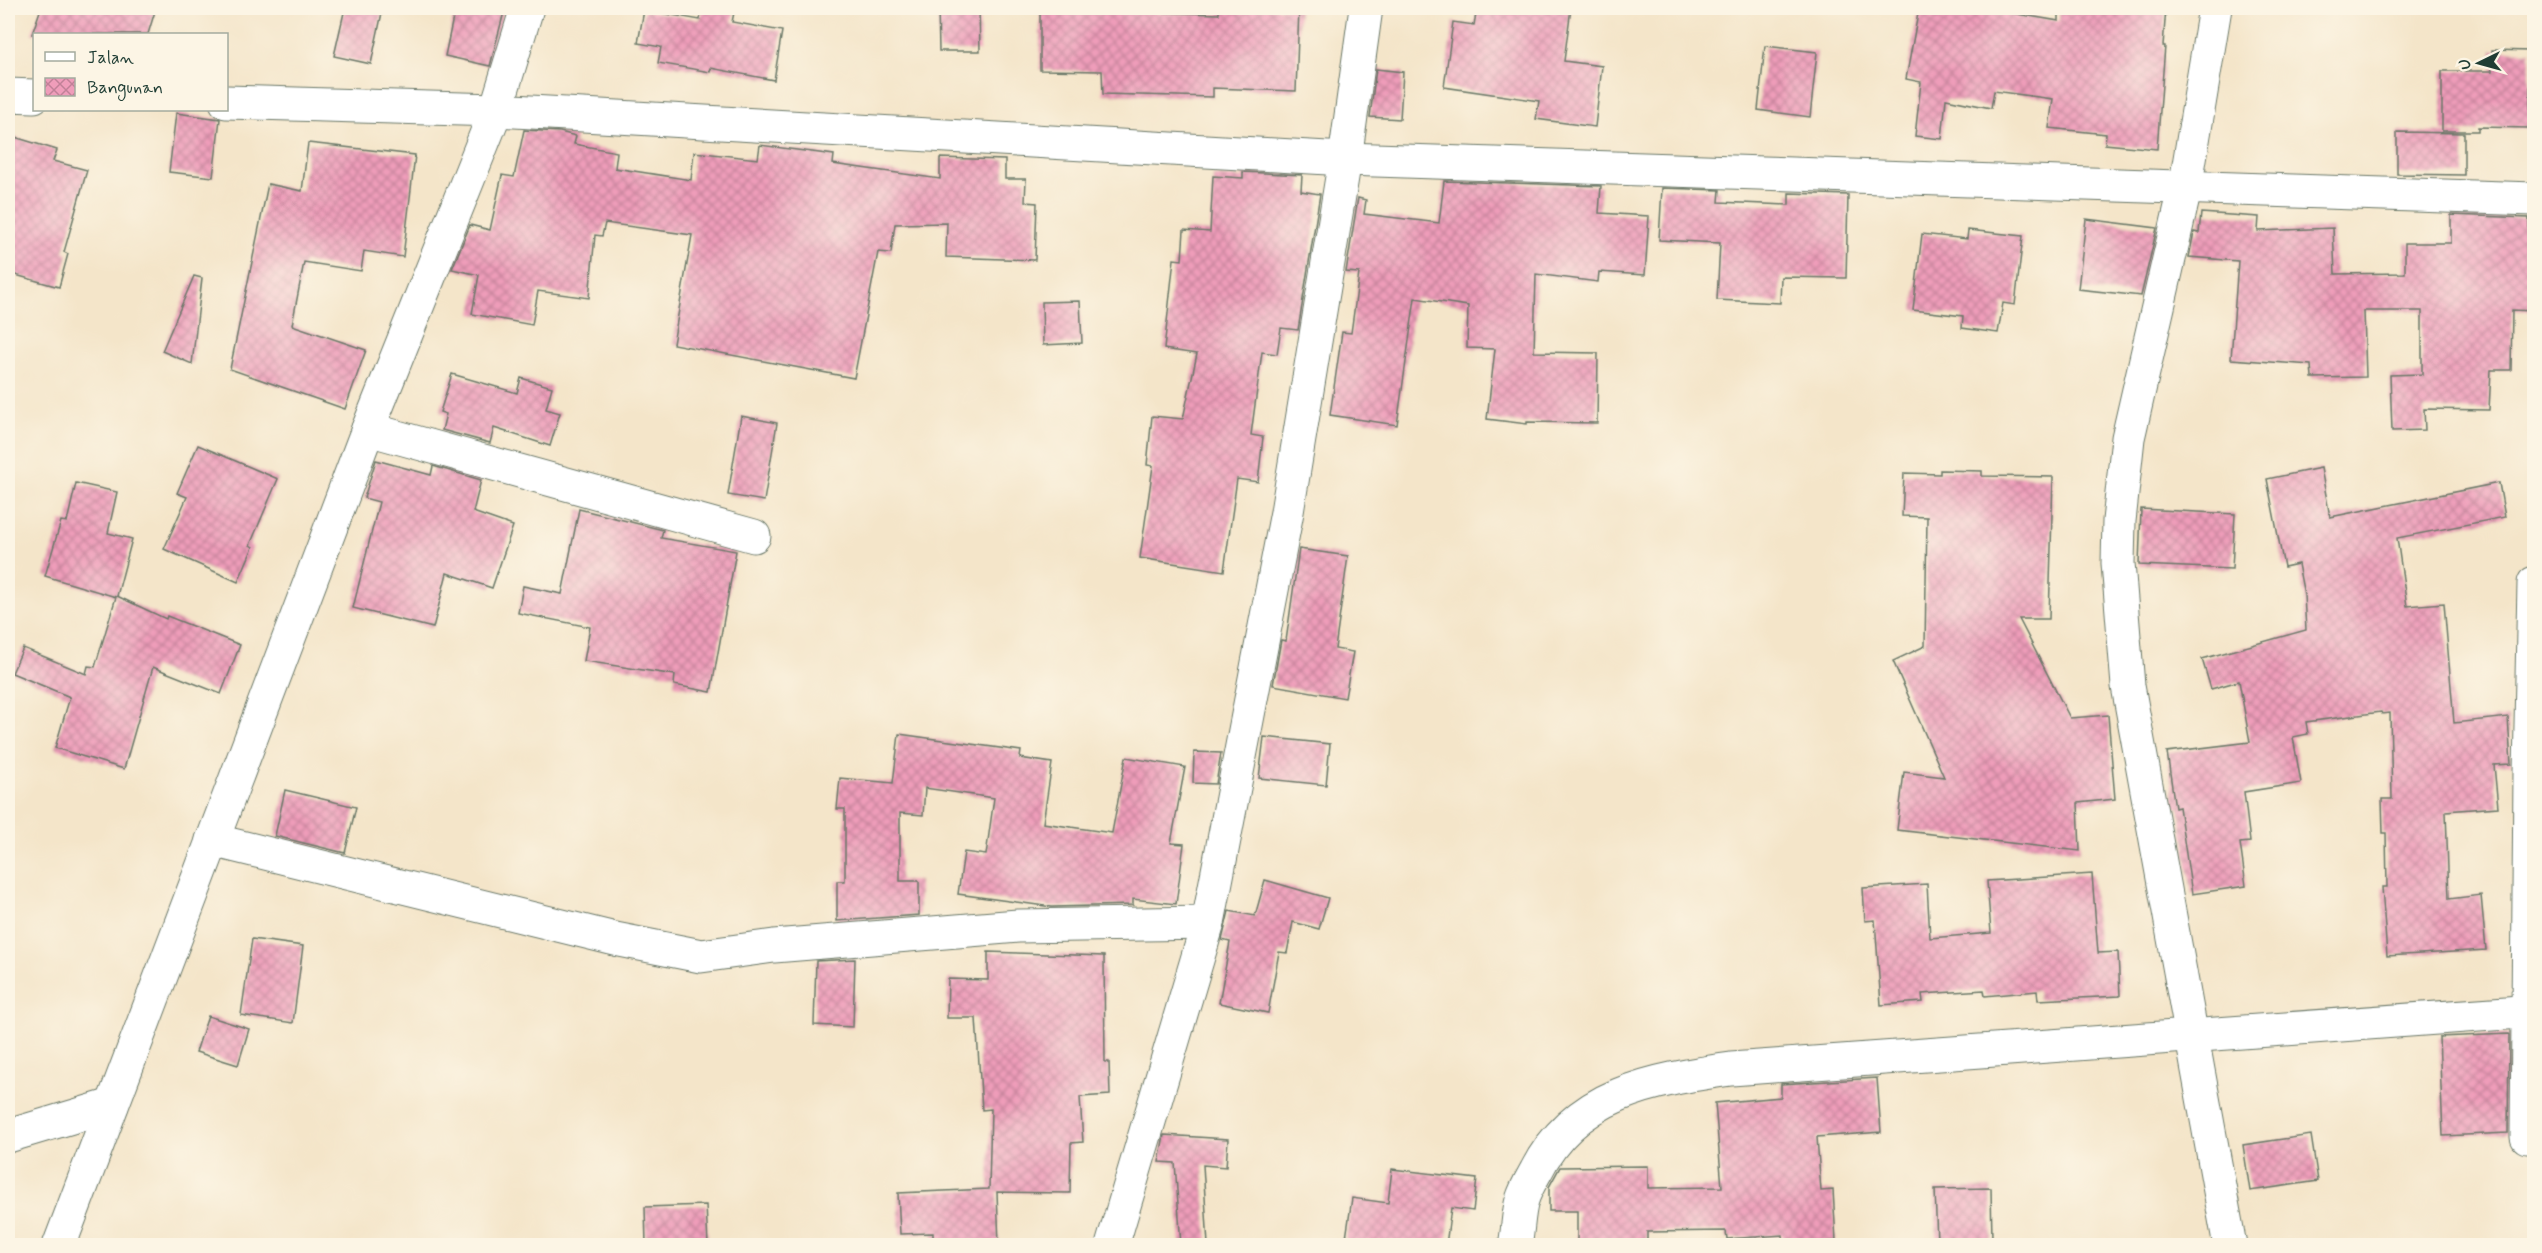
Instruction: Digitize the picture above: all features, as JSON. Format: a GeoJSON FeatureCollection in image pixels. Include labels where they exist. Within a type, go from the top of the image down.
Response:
{"type":"FeatureCollection","features":[{"type":"Feature","properties":{"kind":"street"},"geometry":{"type":"LineString","coordinates":[[59,1245],[368,429],[496,110],[527,8]]}},
{"type":"Feature","properties":{"kind":"street"},"geometry":{"type":"LineString","coordinates":[[1112,1245],[1208,923],[1287,512],[1345,159],[1366,8]]}},
{"type":"Feature","properties":{"kind":"street"},"geometry":{"type":"LineString","coordinates":[[2215,8],[2186,189],[2128,438],[2119,521],[2118,563],[2131,698],[2230,1245]]}},
{"type":"Feature","properties":{"kind":"street"},"geometry":{"type":"LineString","coordinates":[[8,95],[33,96]]}},
{"type":"Feature","properties":{"kind":"street"},"geometry":{"type":"LineString","coordinates":[[228,102],[496,110],[1345,159],[2535,199]]}},
{"type":"Feature","properties":{"kind":"street"},"geometry":{"type":"LineString","coordinates":[[368,429],[754,536]]}},
{"type":"Feature","properties":{"kind":"street"},"geometry":{"type":"LineString","coordinates":[[2528,1137],[2531,1011],[2530,772],[2535,583]]}},
{"type":"Feature","properties":{"kind":"street"},"geometry":{"type":"LineString","coordinates":[[212,840],[615,939],[701,956],[774,946],[1017,926],[1208,923]]}},
{"type":"Feature","properties":{"kind":"street"},"geometry":{"type":"LineString","coordinates":[[1515,1245],[1522,1198],[1546,1150],[1586,1112],[1620,1092],[1679,1076],[1731,1069],[2531,1011]]}},
{"type":"Feature","properties":{"kind":"street"},"geometry":{"type":"LineString","coordinates":[[8,1136],[112,1105]]}},
{"type":"Feature","properties":{"kind":"building"},"geometry":{"type":"Polygon","coordinates":[[[41,8],[156,8],[148,33],[32,34],[41,8]]]}},
{"type":"Feature","properties":{"kind":"building"},"geometry":{"type":"Polygon","coordinates":[[[345,8],[383,8],[371,64],[334,56],[345,8]]]}},
{"type":"Feature","properties":{"kind":"building"},"geometry":{"type":"Polygon","coordinates":[[[455,8],[505,8],[490,66],[445,56],[455,8]]]}},
{"type":"Feature","properties":{"kind":"building"},"geometry":{"type":"Polygon","coordinates":[[[702,8],[735,8],[732,22],[782,31],[774,80],[711,68],[710,72],[658,63],[661,47],[638,43],[644,10],[700,20],[702,8]]]}},
{"type":"Feature","properties":{"kind":"building"},"geometry":{"type":"Polygon","coordinates":[[[938,8],[979,8],[980,51],[939,51],[938,8]]]}},
{"type":"Feature","properties":{"kind":"building"},"geometry":{"type":"Polygon","coordinates":[[[1040,8],[1147,8],[1147,12],[1219,14],[1219,8],[1299,8],[1296,91],[1213,88],[1213,97],[1103,94],[1102,71],[1040,70],[1040,8]]]}},
{"type":"Feature","properties":{"kind":"building"},"geometry":{"type":"Polygon","coordinates":[[[1477,8],[1571,8],[1564,61],[1602,66],[1595,127],[1536,119],[1539,101],[1444,87],[1453,22],[1474,25],[1477,8]]]}},
{"type":"Feature","properties":{"kind":"building"},"geometry":{"type":"Polygon","coordinates":[[[1919,8],[1981,8],[2059,21],[2059,8],[2166,8],[2157,149],[2105,144],[2106,134],[2049,128],[2053,99],[1994,91],[1991,108],[1946,99],[1942,139],[1915,136],[1921,82],[1906,79],[1919,8]]]}},
{"type":"Feature","properties":{"kind":"building"},"geometry":{"type":"Polygon","coordinates":[[[1765,46],[1817,52],[1810,117],[1758,110],[1765,46]]]}},
{"type":"Feature","properties":{"kind":"building"},"geometry":{"type":"Polygon","coordinates":[[[2492,50],[2530,51],[2530,128],[2478,127],[2478,131],[2442,131],[2442,71],[2492,71],[2492,50]]]}},
{"type":"Feature","properties":{"kind":"building"},"geometry":{"type":"Polygon","coordinates":[[[1376,69],[1403,72],[1400,119],[1370,117],[1376,69]]]}},
{"type":"Feature","properties":{"kind":"building"},"geometry":{"type":"Polygon","coordinates":[[[176,113],[220,119],[213,177],[169,172],[176,113]]]}},
{"type":"Feature","properties":{"kind":"building"},"geometry":{"type":"Polygon","coordinates":[[[524,130],[560,132],[576,136],[574,144],[617,152],[615,168],[691,180],[694,152],[758,159],[760,145],[834,155],[833,164],[940,179],[940,158],[1005,160],[1005,179],[1026,179],[1025,202],[1037,203],[1035,260],[946,257],[947,223],[895,224],[891,253],[878,252],[854,378],[673,344],[692,235],[605,223],[602,236],[595,235],[589,298],[538,291],[532,325],[472,314],[479,275],[452,269],[470,225],[490,230],[502,175],[514,177],[524,130]]]}},
{"type":"Feature","properties":{"kind":"building"},"geometry":{"type":"Polygon","coordinates":[[[2397,132],[2464,133],[2464,175],[2397,174],[2397,132]]]}},
{"type":"Feature","properties":{"kind":"building"},"geometry":{"type":"Polygon","coordinates":[[[8,135],[57,150],[53,161],[87,170],[64,252],[68,254],[59,287],[8,273],[8,135]]]}},
{"type":"Feature","properties":{"kind":"building"},"geometry":{"type":"Polygon","coordinates":[[[308,143],[415,155],[403,257],[364,251],[361,271],[304,262],[292,325],[366,350],[345,409],[230,369],[268,184],[302,191],[308,143]]]}},
{"type":"Feature","properties":{"kind":"building"},"geometry":{"type":"Polygon","coordinates":[[[1243,172],[1302,175],[1301,191],[1320,194],[1298,330],[1281,328],[1277,354],[1262,352],[1251,435],[1263,437],[1258,482],[1237,479],[1224,571],[1140,558],[1153,466],[1147,465],[1152,416],[1183,419],[1197,354],[1164,349],[1174,259],[1182,260],[1184,230],[1210,232],[1213,176],[1243,178],[1243,172]]]}},
{"type":"Feature","properties":{"kind":"building"},"geometry":{"type":"Polygon","coordinates":[[[1444,181],[1601,186],[1599,213],[1649,216],[1645,275],[1599,272],[1598,282],[1536,274],[1534,352],[1598,353],[1597,423],[1527,422],[1527,424],[1487,419],[1495,349],[1467,348],[1468,306],[1415,298],[1397,425],[1330,415],[1342,332],[1351,333],[1359,273],[1346,272],[1358,198],[1366,200],[1364,214],[1439,223],[1444,181]]]}},
{"type":"Feature","properties":{"kind":"building"},"geometry":{"type":"Polygon","coordinates":[[[1662,188],[1720,190],[1719,202],[1789,205],[1789,193],[1848,195],[1846,278],[1781,277],[1780,303],[1717,300],[1720,243],[1659,240],[1662,188]]]}},
{"type":"Feature","properties":{"kind":"building"},"geometry":{"type":"Polygon","coordinates":[[[2201,213],[2259,217],[2258,231],[2333,228],[2335,274],[2405,273],[2405,243],[2451,243],[2451,215],[2529,218],[2529,243],[2535,243],[2535,311],[2512,310],[2511,370],[2491,370],[2489,410],[2424,409],[2425,430],[2392,431],[2390,375],[2422,374],[2422,311],[2364,311],[2366,377],[2312,378],[2311,365],[2231,359],[2238,261],[2189,257],[2194,232],[2199,233],[2201,213]]]}},
{"type":"Feature","properties":{"kind":"building"},"geometry":{"type":"Polygon","coordinates":[[[2086,219],[2157,228],[2141,296],[2078,289],[2086,219]]]}},
{"type":"Feature","properties":{"kind":"building"},"geometry":{"type":"Polygon","coordinates":[[[1968,230],[2023,236],[2015,305],[2003,303],[1998,333],[1962,328],[1963,316],[1913,310],[1922,234],[1967,239],[1968,230]]]}},
{"type":"Feature","properties":{"kind":"building"},"geometry":{"type":"Polygon","coordinates":[[[194,276],[202,278],[192,364],[162,351],[194,276]]]}},
{"type":"Feature","properties":{"kind":"building"},"geometry":{"type":"Polygon","coordinates":[[[1080,301],[1082,343],[1043,345],[1042,302],[1080,301]]]}},
{"type":"Feature","properties":{"kind":"building"},"geometry":{"type":"Polygon","coordinates":[[[452,374],[517,393],[521,378],[552,387],[546,409],[560,413],[550,446],[494,428],[490,443],[442,430],[446,414],[440,412],[452,374]]]}},
{"type":"Feature","properties":{"kind":"building"},"geometry":{"type":"Polygon","coordinates":[[[741,416],[777,423],[764,501],[728,495],[741,416]]]}},
{"type":"Feature","properties":{"kind":"building"},"geometry":{"type":"Polygon","coordinates":[[[198,445],[278,479],[250,545],[253,547],[238,582],[164,549],[187,497],[177,493],[198,445]]]}},
{"type":"Feature","properties":{"kind":"building"},"geometry":{"type":"Polygon","coordinates":[[[376,460],[431,475],[433,466],[481,480],[473,512],[513,526],[492,588],[447,573],[433,628],[353,608],[379,502],[364,498],[376,460]]]}},
{"type":"Feature","properties":{"kind":"building"},"geometry":{"type":"Polygon","coordinates":[[[2321,468],[2330,517],[2499,483],[2505,517],[2397,538],[2407,606],[2444,603],[2454,723],[2508,717],[2511,764],[2494,765],[2498,807],[2446,811],[2449,899],[2481,895],[2486,950],[2387,956],[2382,887],[2387,887],[2386,833],[2383,833],[2382,799],[2392,799],[2390,713],[2382,714],[2381,712],[2306,722],[2308,734],[2293,737],[2301,783],[2244,792],[2250,842],[2240,843],[2246,886],[2192,894],[2179,807],[2175,808],[2167,752],[2250,742],[2239,681],[2211,689],[2202,659],[2306,630],[2304,595],[2298,564],[2284,567],[2267,479],[2321,468]]]}},
{"type":"Feature","properties":{"kind":"building"},"geometry":{"type":"Polygon","coordinates":[[[1940,470],[1982,471],[1982,476],[2053,477],[2049,619],[2019,619],[2070,718],[2108,715],[2115,799],[2078,803],[2080,851],[1897,830],[1904,772],[1944,777],[1893,661],[1925,646],[1927,517],[1902,516],[1904,473],[1940,474],[1940,470]]]}},
{"type":"Feature","properties":{"kind":"building"},"geometry":{"type":"Polygon","coordinates":[[[76,483],[117,492],[108,533],[132,539],[117,596],[166,619],[167,616],[240,645],[221,694],[153,667],[124,769],[55,748],[70,697],[12,673],[23,648],[86,674],[88,666],[95,667],[116,597],[45,576],[61,521],[67,522],[76,483]]]}},
{"type":"Feature","properties":{"kind":"building"},"geometry":{"type":"Polygon","coordinates":[[[579,509],[663,530],[661,538],[736,551],[711,692],[674,685],[675,675],[584,661],[590,627],[518,613],[523,586],[562,594],[579,509]]]}},
{"type":"Feature","properties":{"kind":"building"},"geometry":{"type":"Polygon","coordinates":[[[2141,509],[2235,514],[2232,569],[2139,565],[2141,509]]]}},
{"type":"Feature","properties":{"kind":"building"},"geometry":{"type":"Polygon","coordinates":[[[1299,549],[1348,556],[1335,649],[1353,652],[1345,698],[1273,685],[1281,640],[1286,641],[1299,549]]]}},
{"type":"Feature","properties":{"kind":"building"},"geometry":{"type":"Polygon","coordinates":[[[899,734],[1021,751],[1020,758],[1052,763],[1043,823],[1112,833],[1126,757],[1185,767],[1171,843],[1184,844],[1176,904],[1133,899],[1133,905],[1052,907],[958,894],[964,852],[986,855],[994,798],[925,788],[923,815],[900,813],[900,881],[919,881],[919,915],[837,921],[837,881],[845,881],[845,809],[837,809],[840,778],[893,783],[899,734]]]}},
{"type":"Feature","properties":{"kind":"building"},"geometry":{"type":"Polygon","coordinates":[[[1264,737],[1330,744],[1326,785],[1259,778],[1264,737]]]}},
{"type":"Feature","properties":{"kind":"building"},"geometry":{"type":"Polygon","coordinates":[[[1194,752],[1221,753],[1216,784],[1193,783],[1194,752]]]}},
{"type":"Feature","properties":{"kind":"building"},"geometry":{"type":"Polygon","coordinates":[[[285,790],[356,807],[345,853],[275,836],[285,790]]]}},
{"type":"Feature","properties":{"kind":"building"},"geometry":{"type":"Polygon","coordinates":[[[2092,874],[2098,953],[2118,952],[2120,996],[2038,1000],[2037,991],[1985,996],[1984,990],[1922,994],[1923,1002],[1881,1005],[1875,920],[1865,921],[1863,888],[1927,884],[1930,938],[1991,933],[1987,881],[2092,874]]]}},
{"type":"Feature","properties":{"kind":"building"},"geometry":{"type":"Polygon","coordinates":[[[1265,880],[1328,898],[1319,929],[1293,922],[1287,953],[1279,952],[1268,1013],[1219,1003],[1230,942],[1222,940],[1229,911],[1255,916],[1265,880]]]}},
{"type":"Feature","properties":{"kind":"building"},"geometry":{"type":"Polygon","coordinates":[[[252,939],[303,946],[293,1023],[241,1015],[252,939]]]}},
{"type":"Feature","properties":{"kind":"building"},"geometry":{"type":"Polygon","coordinates":[[[988,952],[1104,956],[1105,1062],[1109,1062],[1110,1095],[1080,1097],[1083,1142],[1071,1143],[1070,1193],[997,1192],[999,1245],[933,1245],[933,1233],[900,1234],[898,1193],[989,1189],[991,1109],[982,1110],[976,1018],[947,1018],[948,979],[988,980],[988,952]]]}},
{"type":"Feature","properties":{"kind":"building"},"geometry":{"type":"Polygon","coordinates":[[[855,959],[853,1027],[814,1025],[816,961],[855,959]]]}},
{"type":"Feature","properties":{"kind":"building"},"geometry":{"type":"Polygon","coordinates":[[[208,1016],[249,1029],[238,1065],[196,1052],[208,1016]]]}},
{"type":"Feature","properties":{"kind":"building"},"geometry":{"type":"Polygon","coordinates":[[[2509,1034],[2508,1133],[2443,1136],[2439,1037],[2509,1034]]]}},
{"type":"Feature","properties":{"kind":"building"},"geometry":{"type":"Polygon","coordinates":[[[1877,1078],[1881,1132],[1817,1137],[1821,1191],[1833,1190],[1836,1241],[1784,1245],[1783,1235],[1727,1239],[1726,1231],[1647,1232],[1647,1245],[1577,1245],[1577,1211],[1549,1211],[1549,1187],[1560,1167],[1648,1166],[1648,1188],[1722,1187],[1715,1103],[1781,1097],[1781,1084],[1877,1078]]]}},
{"type":"Feature","properties":{"kind":"building"},"geometry":{"type":"Polygon","coordinates":[[[1164,1135],[1228,1139],[1226,1167],[1203,1165],[1208,1245],[1181,1245],[1175,1163],[1159,1162],[1164,1135]]]}},
{"type":"Feature","properties":{"kind":"building"},"geometry":{"type":"Polygon","coordinates":[[[2311,1135],[2318,1181],[2250,1191],[2243,1145],[2311,1135]]]}},
{"type":"Feature","properties":{"kind":"building"},"geometry":{"type":"Polygon","coordinates":[[[1392,1169],[1477,1179],[1473,1211],[1451,1208],[1446,1245],[1345,1245],[1352,1198],[1388,1203],[1392,1169]]]}},
{"type":"Feature","properties":{"kind":"building"},"geometry":{"type":"Polygon","coordinates":[[[1991,1188],[1992,1240],[1937,1242],[1935,1189],[1991,1188]]]}},
{"type":"Feature","properties":{"kind":"building"},"geometry":{"type":"Polygon","coordinates":[[[706,1205],[708,1245],[646,1245],[645,1207],[706,1205]]]}}]}
